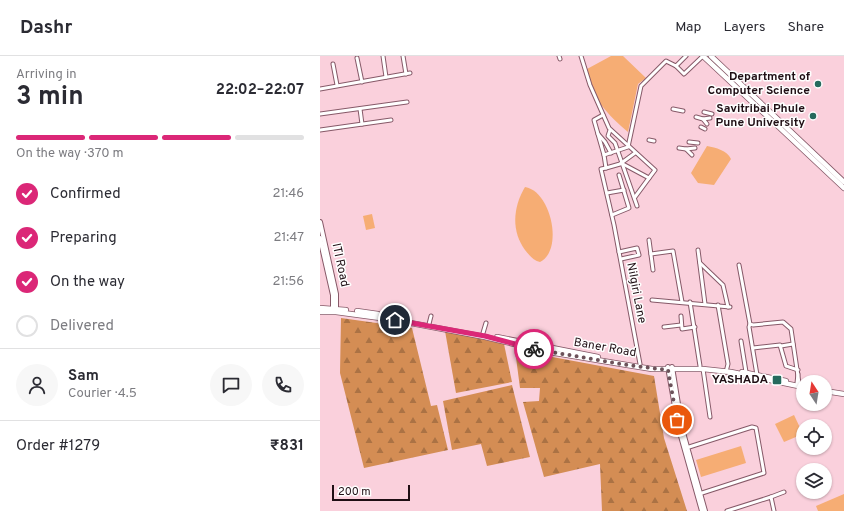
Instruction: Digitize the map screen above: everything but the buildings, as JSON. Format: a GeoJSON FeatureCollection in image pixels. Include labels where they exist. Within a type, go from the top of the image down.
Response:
{"type":"FeatureCollection","features":[{"type":"Feature","properties":{"kind":"main road"},"geometry":{"type":"LineString","coordinates":[[703,56],[844,188]]}},
{"type":"Feature","properties":{"kind":"main road"},"geometry":{"type":"LineString","coordinates":[[711,56],[844,182]]}},
{"type":"Feature","properties":{"kind":"main road"},"geometry":{"type":"LineString","coordinates":[[320,308],[335,310]]}},
{"type":"Feature","properties":{"kind":"main road"},"geometry":{"type":"LineString","coordinates":[[320,312],[335,310]]}},
{"type":"Feature","properties":{"kind":"main road","name":"Baner Road"},"geometry":{"type":"LineString","coordinates":[[335,310],[483,333],[549,350],[670,368]]}},
{"type":"Feature","properties":{"kind":"main road","name":"Baner Road"},"geometry":{"type":"LineString","coordinates":[[335,310],[485,336],[627,365],[670,368],[702,368],[746,372],[796,383]]}},
{"type":"Feature","properties":{"kind":"main road","name":"Baner Road"},"geometry":{"type":"LineString","coordinates":[[727,370],[796,383]]}},
{"type":"Feature","properties":{"kind":"main road"},"geometry":{"type":"LineString","coordinates":[[832,389],[844,390]]}},
{"type":"Feature","properties":{"kind":"main road"},"geometry":{"type":"LineString","coordinates":[[832,391],[844,394]]}},
{"type":"Feature","properties":{"kind":"street"},"geometry":{"type":"LineString","coordinates":[[383,56],[386,77]]}},
{"type":"Feature","properties":{"kind":"street"},"geometry":{"type":"LineString","coordinates":[[320,89],[408,73],[403,56]]}},
{"type":"Feature","properties":{"kind":"street"},"geometry":{"type":"LineString","coordinates":[[581,56],[581,62],[600,110],[610,130],[655,170],[635,197]]}},
{"type":"Feature","properties":{"kind":"street"},"geometry":{"type":"LineString","coordinates":[[676,66],[686,56]]}},
{"type":"Feature","properties":{"kind":"street"},"geometry":{"type":"LineString","coordinates":[[628,147],[641,86],[666,61],[676,66],[684,74],[703,56]]}},
{"type":"Feature","properties":{"kind":"street"},"geometry":{"type":"LineString","coordinates":[[357,58],[362,82]]}},
{"type":"Feature","properties":{"kind":"street"},"geometry":{"type":"LineString","coordinates":[[333,64],[337,86]]}},
{"type":"Feature","properties":{"kind":"street"},"geometry":{"type":"LineString","coordinates":[[320,114],[407,102]]}},
{"type":"Feature","properties":{"kind":"street"},"geometry":{"type":"LineString","coordinates":[[360,108],[362,124]]}},
{"type":"Feature","properties":{"kind":"street"},"geometry":{"type":"LineString","coordinates":[[673,109],[683,111]]}},
{"type":"Feature","properties":{"kind":"street"},"geometry":{"type":"LineString","coordinates":[[704,112],[712,114]]}},
{"type":"Feature","properties":{"kind":"street"},"geometry":{"type":"LineString","coordinates":[[603,115],[594,120],[604,155],[606,168],[621,163],[635,153]]}},
{"type":"Feature","properties":{"kind":"street"},"geometry":{"type":"LineString","coordinates":[[696,117],[702,119],[710,118]]}},
{"type":"Feature","properties":{"kind":"street"},"geometry":{"type":"LineString","coordinates":[[702,119],[707,124]]}},
{"type":"Feature","properties":{"kind":"street"},"geometry":{"type":"LineString","coordinates":[[320,130],[391,120]]}},
{"type":"Feature","properties":{"kind":"street"},"geometry":{"type":"LineString","coordinates":[[701,127],[705,129]]}},
{"type":"Feature","properties":{"kind":"street"},"geometry":{"type":"LineString","coordinates":[[610,130],[608,136],[615,143],[637,206]]}},
{"type":"Feature","properties":{"kind":"street"},"geometry":{"type":"LineString","coordinates":[[597,133],[605,142],[611,153]]}},
{"type":"Feature","properties":{"kind":"street"},"geometry":{"type":"LineString","coordinates":[[649,140],[654,141]]}},
{"type":"Feature","properties":{"kind":"street"},"geometry":{"type":"LineString","coordinates":[[689,142],[698,143]]}},
{"type":"Feature","properties":{"kind":"street"},"geometry":{"type":"LineString","coordinates":[[604,155],[628,147]]}},
{"type":"Feature","properties":{"kind":"street"},"geometry":{"type":"LineString","coordinates":[[680,148],[695,148]]}},
{"type":"Feature","properties":{"kind":"street"},"geometry":{"type":"LineString","coordinates":[[686,149],[692,155]]}},
{"type":"Feature","properties":{"kind":"street"},"geometry":{"type":"LineString","coordinates":[[621,163],[649,178]]}},
{"type":"Feature","properties":{"kind":"street","name":"Nilgiri Lane"},"geometry":{"type":"LineString","coordinates":[[606,168],[601,169],[621,259],[640,364]]}},
{"type":"Feature","properties":{"kind":"street"},"geometry":{"type":"LineString","coordinates":[[612,216],[629,208],[619,175]]}},
{"type":"Feature","properties":{"kind":"street"},"geometry":{"type":"LineString","coordinates":[[606,193],[624,190]]}},
{"type":"Feature","properties":{"kind":"street","name":"ITI Road"},"geometry":{"type":"LineString","coordinates":[[320,222],[321,238],[335,310]]}},
{"type":"Feature","properties":{"kind":"street"},"geometry":{"type":"LineString","coordinates":[[649,240],[653,270]]}},
{"type":"Feature","properties":{"kind":"street"},"geometry":{"type":"LineString","coordinates":[[619,252],[637,248],[639,255],[621,259]]}},
{"type":"Feature","properties":{"kind":"street"},"geometry":{"type":"LineString","coordinates":[[698,250],[705,304]]}},
{"type":"Feature","properties":{"kind":"street"},"geometry":{"type":"LineString","coordinates":[[651,254],[673,251],[682,302]]}},
{"type":"Feature","properties":{"kind":"street"},"geometry":{"type":"LineString","coordinates":[[652,300],[690,302],[729,307],[723,285],[700,263]]}},
{"type":"Feature","properties":{"kind":"street"},"geometry":{"type":"LineString","coordinates":[[739,265],[750,324],[749,327],[757,375]]}},
{"type":"Feature","properties":{"kind":"street"},"geometry":{"type":"LineString","coordinates":[[690,302],[710,417]]}},
{"type":"Feature","properties":{"kind":"street"},"geometry":{"type":"LineString","coordinates":[[718,305],[727,370]]}},
{"type":"Feature","properties":{"kind":"street"},"geometry":{"type":"LineString","coordinates":[[429,324],[431,316]]}},
{"type":"Feature","properties":{"kind":"street"},"geometry":{"type":"LineString","coordinates":[[681,316],[682,329],[695,327]]}},
{"type":"Feature","properties":{"kind":"street"},"geometry":{"type":"LineString","coordinates":[[750,324],[783,322],[791,329],[798,375]]}},
{"type":"Feature","properties":{"kind":"street"},"geometry":{"type":"LineString","coordinates":[[483,333],[486,323]]}},
{"type":"Feature","properties":{"kind":"street"},"geometry":{"type":"LineString","coordinates":[[664,327],[681,325]]}},
{"type":"Feature","properties":{"kind":"street"},"geometry":{"type":"LineString","coordinates":[[741,341],[746,372]]}},
{"type":"Feature","properties":{"kind":"street"},"geometry":{"type":"LineString","coordinates":[[753,348],[793,344]]}},
{"type":"Feature","properties":{"kind":"street"},"geometry":{"type":"LineString","coordinates":[[781,346],[786,366],[798,372]]}},
{"type":"Feature","properties":{"kind":"street"},"geometry":{"type":"LineString","coordinates":[[670,368],[686,448],[705,511]]}},
{"type":"Feature","properties":{"kind":"street"},"geometry":{"type":"LineString","coordinates":[[686,448],[752,427],[756,428],[764,473],[699,494]]}},
{"type":"Feature","properties":{"kind":"street"},"geometry":{"type":"LineString","coordinates":[[727,511],[784,492]]}},
{"type":"Feature","properties":{"kind":"street"},"geometry":{"type":"LineString","coordinates":[[699,494],[702,511]]}},
{"type":"Feature","properties":{"kind":"street"},"geometry":{"type":"LineString","coordinates":[[771,497],[774,511]]}},
{"type":"Feature","properties":{"kind":"shaded area"},"geometry":{"type":"Polygon","coordinates":[[[611,56],[623,56],[646,78],[638,84],[628,132],[601,105],[591,88],[588,79],[587,69],[611,56]]]}},
{"type":"Feature","properties":{"kind":"shaded area"},"geometry":{"type":"Polygon","coordinates":[[[707,146],[724,151],[731,159],[714,185],[698,183],[691,173],[707,146]]]}},
{"type":"Feature","properties":{"kind":"shaded area"},"geometry":{"type":"Polygon","coordinates":[[[525,187],[534,191],[542,199],[548,209],[551,222],[553,234],[551,246],[547,255],[540,262],[530,256],[520,243],[517,235],[515,219],[516,211],[525,187]]]}},
{"type":"Feature","properties":{"kind":"shaded area"},"geometry":{"type":"Polygon","coordinates":[[[372,214],[375,228],[366,230],[363,216],[372,214]]]}},
{"type":"Feature","properties":{"kind":"shaded area"},"geometry":{"type":"Polygon","coordinates":[[[794,415],[796,419],[796,437],[784,442],[775,424],[794,415]]]}},
{"type":"Feature","properties":{"kind":"shaded area"},"geometry":{"type":"Polygon","coordinates":[[[741,446],[746,463],[701,477],[696,460],[741,446]]]}},
{"type":"Feature","properties":{"kind":"shaded area"},"geometry":{"type":"Polygon","coordinates":[[[844,494],[844,511],[818,511],[816,506],[844,494]]]}},
{"type":"Feature","properties":{"kind":"green space"},"geometry":{"type":"Polygon","coordinates":[[[341,318],[412,328],[431,406],[437,405],[448,450],[364,468],[340,373],[341,318]]]}},
{"type":"Feature","properties":{"kind":"green space"},"geometry":{"type":"Polygon","coordinates":[[[445,331],[504,344],[512,382],[456,393],[445,331]]]}},
{"type":"Feature","properties":{"kind":"green space"},"geometry":{"type":"Polygon","coordinates":[[[515,350],[654,376],[664,438],[687,511],[602,511],[600,464],[544,477],[523,402],[539,401],[540,388],[520,388],[515,350]]]}},
{"type":"Feature","properties":{"kind":"green space"},"geometry":{"type":"Polygon","coordinates":[[[512,385],[530,457],[487,466],[481,444],[452,450],[443,401],[512,385]]]}},
{"type":"Feature","properties":{"kind":"way so far"},"geometry":{"type":"LineString","coordinates":[[534,349],[652,369],[668,370],[677,420]]}},
{"type":"Feature","properties":{"kind":"place","name":"Department of Computer Science"},"geometry":{"type":"Point","coordinates":[818,84]}},
{"type":"Feature","properties":{"kind":"place","name":"Savitribai Phule Pune University"},"geometry":{"type":"Point","coordinates":[813,116]}},
{"type":"Feature","properties":{"kind":"place","name":"YASHADA"},"geometry":{"type":"Point","coordinates":[777,380]}},
{"type":"Feature","properties":{"kind":"route"},"geometry":{"type":"LineString","coordinates":[[395,320],[432,328],[485,336],[534,349]]}}]}
